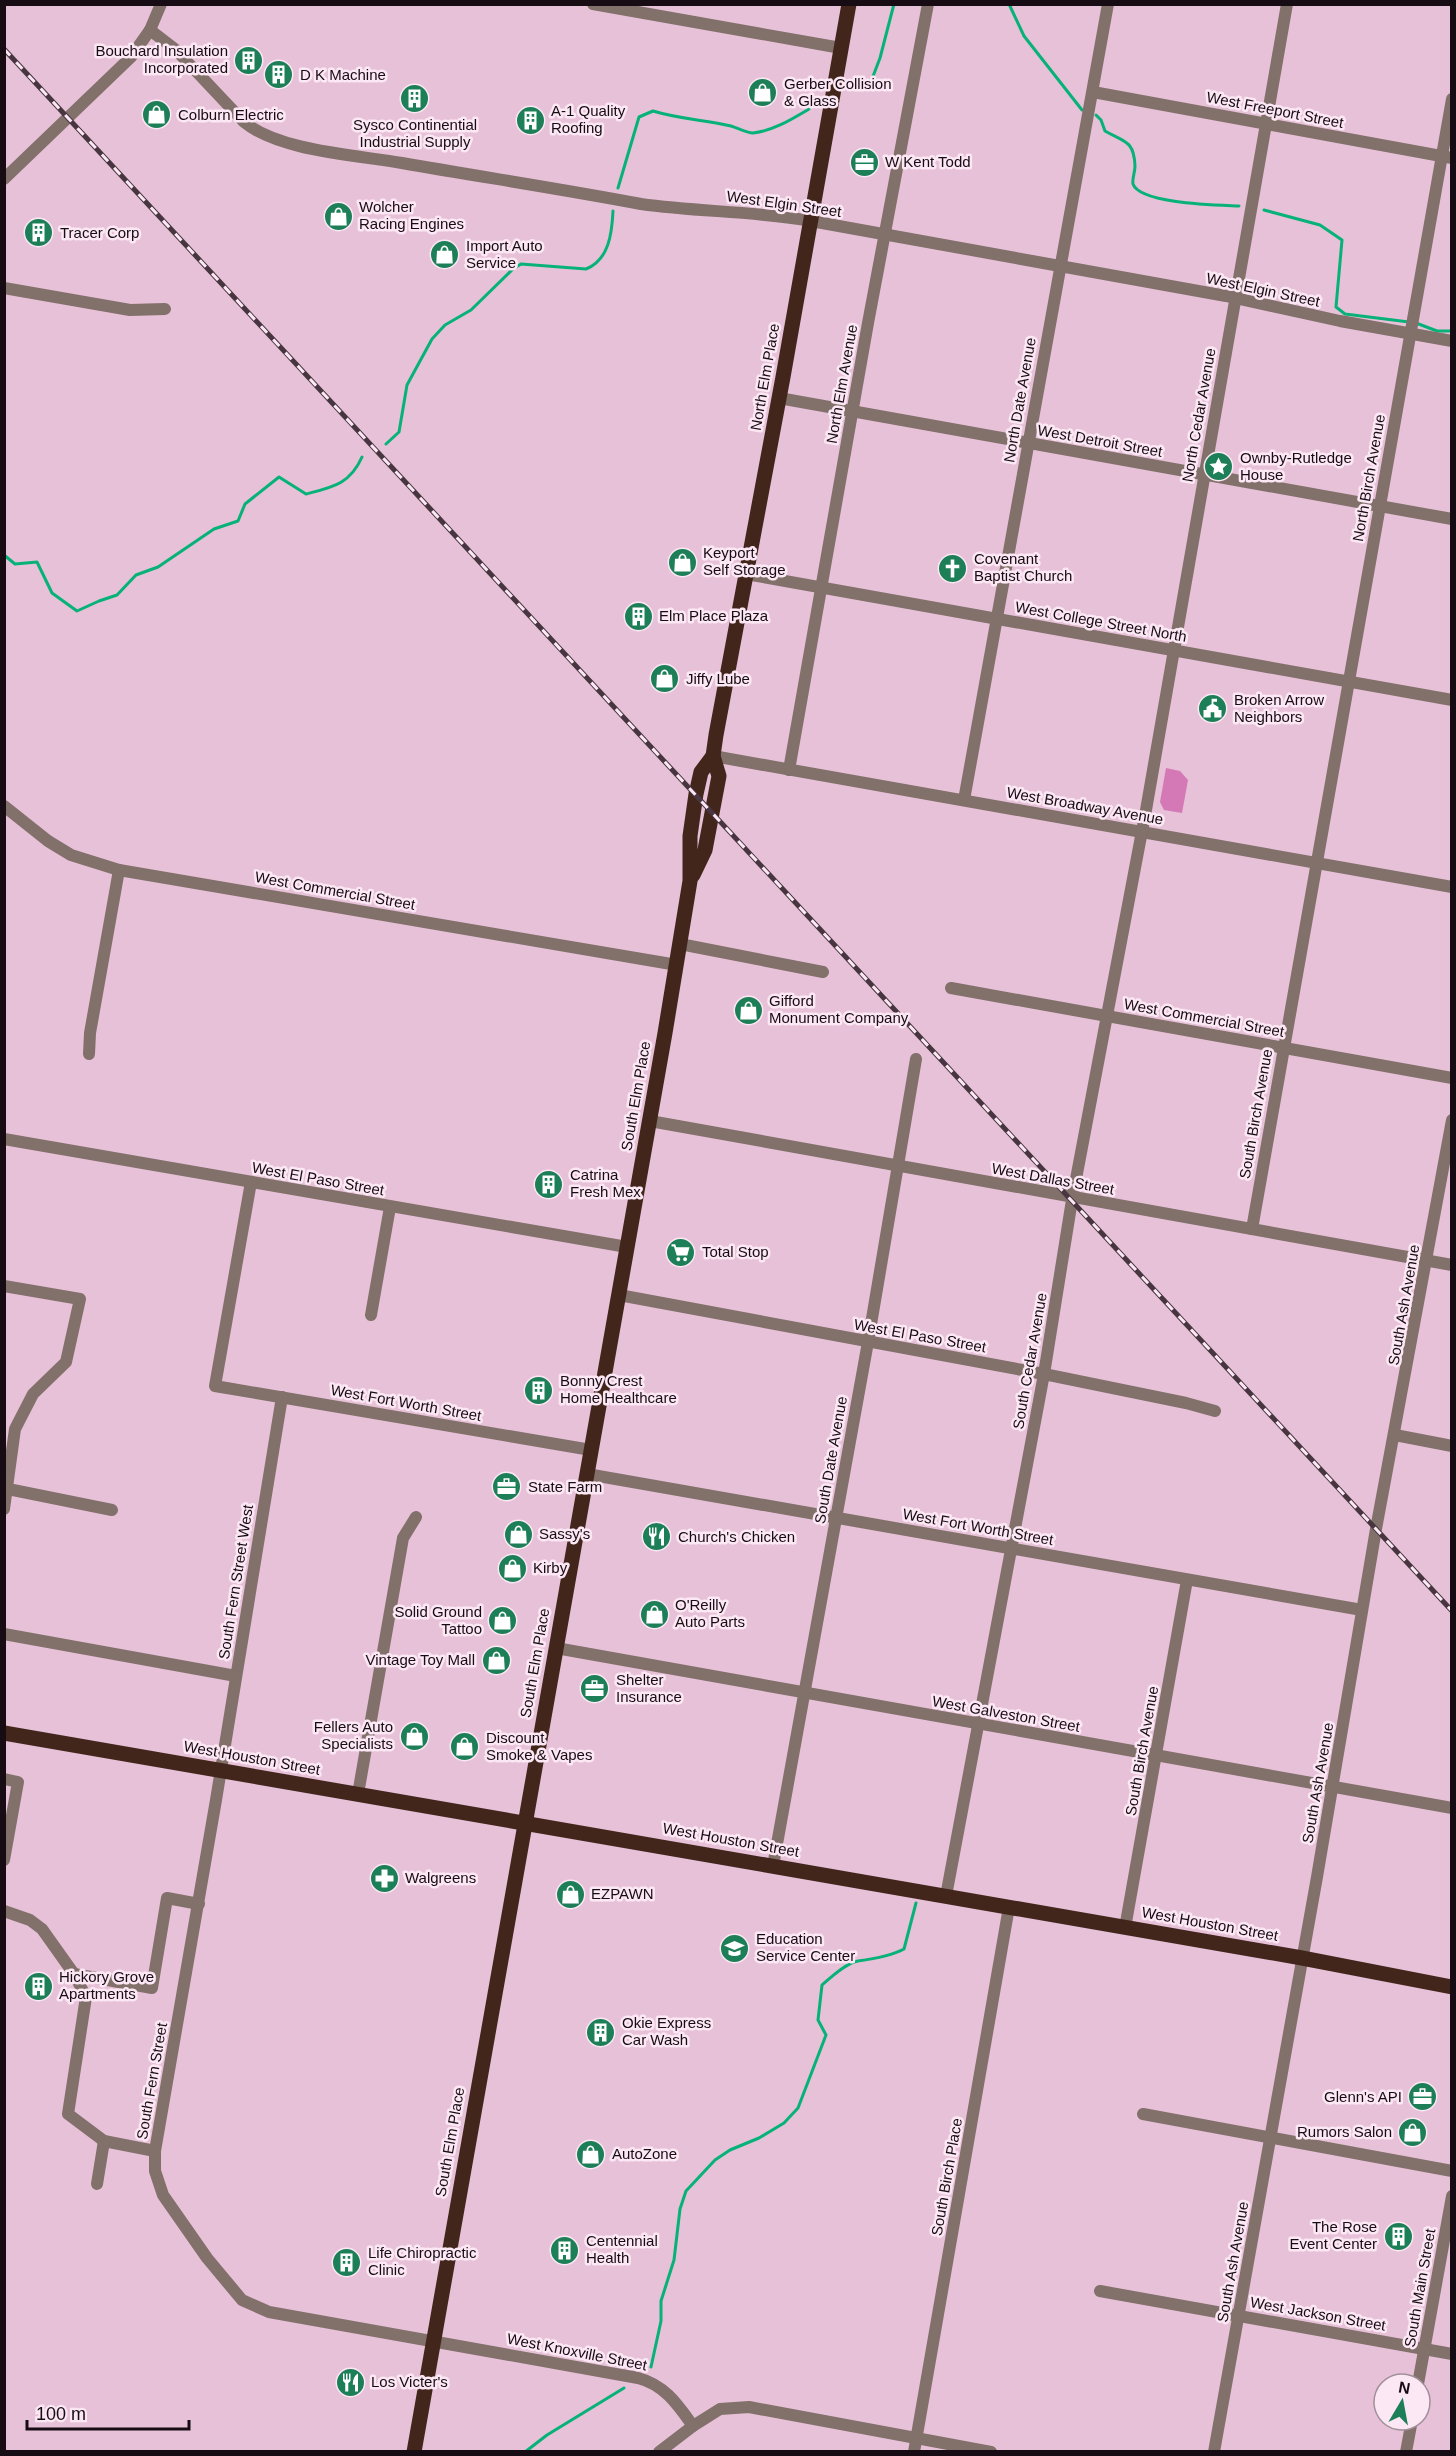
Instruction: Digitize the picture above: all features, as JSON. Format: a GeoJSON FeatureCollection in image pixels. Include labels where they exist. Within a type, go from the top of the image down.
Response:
{"type":"FeatureCollection","features":[{"type":"Feature","properties":{"kind":"main road","name":"North Elm Place"},"geometry":{"type":"LineString","coordinates":[[713,756],[849,4]]}},
{"type":"Feature","properties":{"kind":"main road","name":"South Elm Place"},"geometry":{"type":"LineString","coordinates":[[414,2451],[677,965],[690,881],[690,836],[696,794],[701,772],[713,756]]}},
{"type":"Feature","properties":{"kind":"main road","name":"West Houston Street"},"geometry":{"type":"LineString","coordinates":[[4,1733],[1302,1958],[1452,1987]]}},
{"type":"Feature","properties":{"kind":"street"},"geometry":{"type":"LineString","coordinates":[[4,179],[131,57],[150,30],[161,4]]}},
{"type":"Feature","properties":{"kind":"street"},"geometry":{"type":"LineString","coordinates":[[593,4],[842,48]]}},
{"type":"Feature","properties":{"kind":"street","name":"North Elm Avenue"},"geometry":{"type":"LineString","coordinates":[[789,770],[884,235],[928,4]]}},
{"type":"Feature","properties":{"kind":"street","name":"North Date Avenue"},"geometry":{"type":"LineString","coordinates":[[964,800],[1108,4]]}},
{"type":"Feature","properties":{"kind":"street","name":"North Cedar Avenue"},"geometry":{"type":"LineString","coordinates":[[1141,831],[1287,4]]}},
{"type":"Feature","properties":{"kind":"street","name":"West Elgin Street"},"geometry":{"type":"LineString","coordinates":[[150,30],[176,50],[244,122],[276,140],[641,204],[676,209],[735,211],[811,221],[1236,298],[1452,341]]}},
{"type":"Feature","properties":{"kind":"street","name":"West Freeport Street"},"geometry":{"type":"LineString","coordinates":[[1093,92],[1446,157]]}},
{"type":"Feature","properties":{"kind":"street","name":"North Birch Avenue"},"geometry":{"type":"LineString","coordinates":[[1317,863],[1413,314],[1446,157],[1452,99]]}},
{"type":"Feature","properties":{"kind":"street"},"geometry":{"type":"LineString","coordinates":[[4,288],[130,310],[165,309]]}},
{"type":"Feature","properties":{"kind":"street","name":"West Detroit Street"},"geometry":{"type":"LineString","coordinates":[[779,398],[1452,519]]}},
{"type":"Feature","properties":{"kind":"street","name":"West College Street North"},"geometry":{"type":"LineString","coordinates":[[746,574],[1452,700]]}},
{"type":"Feature","properties":{"kind":"street","name":"West Broadway Avenue"},"geometry":{"type":"LineString","coordinates":[[713,756],[1452,887]]}},
{"type":"Feature","properties":{"kind":"street","name":"West Commercial Street"},"geometry":{"type":"LineString","coordinates":[[4,806],[48,841],[71,855],[119,870],[677,965]]}},
{"type":"Feature","properties":{"kind":"street","name":"South Cedar Avenue"},"geometry":{"type":"LineString","coordinates":[[946,1896],[1044,1374],[1073,1197],[1141,831]]}},
{"type":"Feature","properties":{"kind":"street","name":"South Birch Avenue"},"geometry":{"type":"LineString","coordinates":[[1252,1229],[1317,863]]}},
{"type":"Feature","properties":{"kind":"street"},"geometry":{"type":"LineString","coordinates":[[89,1054],[90,1033],[119,870]]}},
{"type":"Feature","properties":{"kind":"street"},"geometry":{"type":"LineString","coordinates":[[680,944],[823,972]]}},
{"type":"Feature","properties":{"kind":"street","name":"West Commercial Street"},"geometry":{"type":"LineString","coordinates":[[951,988],[1452,1078]]}},
{"type":"Feature","properties":{"kind":"street","name":"South Date Avenue"},"geometry":{"type":"LineString","coordinates":[[773,1866],[868,1342],[916,1059]]}},
{"type":"Feature","properties":{"kind":"street","name":"South Ash Avenue"},"geometry":{"type":"LineString","coordinates":[[1214,2451],[1362,1610],[1452,1120]]}},
{"type":"Feature","properties":{"kind":"street","name":"West Dallas Street"},"geometry":{"type":"LineString","coordinates":[[650,1121],[1452,1265]]}},
{"type":"Feature","properties":{"kind":"street","name":"West El Paso Street"},"geometry":{"type":"LineString","coordinates":[[4,1138],[627,1247]]}},
{"type":"Feature","properties":{"kind":"street","name":"West Fort Worth Street"},"geometry":{"type":"LineString","coordinates":[[251,1182],[215,1386],[591,1450]]}},
{"type":"Feature","properties":{"kind":"street"},"geometry":{"type":"LineString","coordinates":[[371,1315],[390,1207]]}},
{"type":"Feature","properties":{"kind":"street"},"geometry":{"type":"LineString","coordinates":[[4,1286],[80,1299],[66,1362],[33,1394],[15,1429],[4,1509]]}},
{"type":"Feature","properties":{"kind":"street","name":"West El Paso Street"},"geometry":{"type":"LineString","coordinates":[[619,1295],[1044,1374],[1215,1411]]}},
{"type":"Feature","properties":{"kind":"street","name":"South Fern Street West"},"geometry":{"type":"LineString","coordinates":[[221,1771],[282,1397]]}},
{"type":"Feature","properties":{"kind":"street"},"geometry":{"type":"LineString","coordinates":[[1395,1435],[1452,1446]]}},
{"type":"Feature","properties":{"kind":"street","name":"West Fort Worth Street"},"geometry":{"type":"LineString","coordinates":[[587,1474],[1362,1610]]}},
{"type":"Feature","properties":{"kind":"street"},"geometry":{"type":"LineString","coordinates":[[8,1489],[112,1510]]}},
{"type":"Feature","properties":{"kind":"street"},"geometry":{"type":"LineString","coordinates":[[358,1794],[403,1538],[417,1517]]}},
{"type":"Feature","properties":{"kind":"street","name":"South Birch Avenue"},"geometry":{"type":"LineString","coordinates":[[1125,1928],[1187,1580]]}},
{"type":"Feature","properties":{"kind":"street"},"geometry":{"type":"LineString","coordinates":[[4,1634],[236,1676]]}},
{"type":"Feature","properties":{"kind":"street","name":"West Galveston Street"},"geometry":{"type":"LineString","coordinates":[[556,1648],[1452,1808]]}},
{"type":"Feature","properties":{"kind":"street","name":"South Fern Street"},"geometry":{"type":"LineString","coordinates":[[221,1771],[155,2151],[155,2171],[164,2195],[207,2258],[242,2300]]}},
{"type":"Feature","properties":{"kind":"street"},"geometry":{"type":"LineString","coordinates":[[4,1779],[18,1782],[4,1860]]}},
{"type":"Feature","properties":{"kind":"street"},"geometry":{"type":"LineString","coordinates":[[74,1974],[152,1988],[167,1898],[199,1904]]}},
{"type":"Feature","properties":{"kind":"street","name":"South Birch Place"},"geometry":{"type":"LineString","coordinates":[[914,2451],[1009,1907]]}},
{"type":"Feature","properties":{"kind":"street"},"geometry":{"type":"LineString","coordinates":[[4,1911],[30,1920],[42,1929],[74,1974],[86,1997],[68,2114],[104,2141],[155,2151]]}},
{"type":"Feature","properties":{"kind":"street"},"geometry":{"type":"LineString","coordinates":[[1143,2114],[1269,2139],[1452,2170]]}},
{"type":"Feature","properties":{"kind":"street"},"geometry":{"type":"LineString","coordinates":[[97,2184],[104,2141]]}},
{"type":"Feature","properties":{"kind":"street","name":"South Main Street"},"geometry":{"type":"LineString","coordinates":[[1420,2372],[1452,2196]]}},
{"type":"Feature","properties":{"kind":"street","name":"West Jackson Street"},"geometry":{"type":"LineString","coordinates":[[1100,2290],[1452,2354]]}},
{"type":"Feature","properties":{"kind":"street","name":"West Knoxville Street"},"geometry":{"type":"LineString","coordinates":[[242,2300],[269,2312],[648,2380],[662,2388],[674,2400],[693,2426]]}},
{"type":"Feature","properties":{"kind":"street"},"geometry":{"type":"LineString","coordinates":[[659,2451],[712,2412],[740,2406],[992,2451]]}},
{"type":"Feature","properties":{"kind":"street"},"geometry":{"type":"LineString","coordinates":[[1406,2451],[1410,2432]]}},
{"type":"Feature","properties":{"kind":"shaded area"},"geometry":{"type":"Polygon","coordinates":[[[1166,768],[1180,771],[1188,780],[1182,813],[1164,810],[1160,802],[1166,768]]]}},
{"type":"Feature","properties":{"kind":"waterway"},"geometry":{"type":"LineString","coordinates":[[856,88],[872,79],[894,4]]}},
{"type":"Feature","properties":{"kind":"waterway"},"geometry":{"type":"LineString","coordinates":[[1009,4],[1024,36],[1082,110]]}},
{"type":"Feature","properties":{"kind":"waterway"},"geometry":{"type":"LineString","coordinates":[[618,188],[639,117],[653,111],[731,126],[753,133],[775,127],[809,109]]}},
{"type":"Feature","properties":{"kind":"waterway"},"geometry":{"type":"LineString","coordinates":[[1096,115],[1101,120],[1105,131],[1123,140],[1133,151],[1135,166],[1133,184],[1139,191],[1150,196],[1182,202],[1239,206]]}},
{"type":"Feature","properties":{"kind":"waterway"},"geometry":{"type":"LineString","coordinates":[[1264,210],[1320,225],[1342,240],[1336,307],[1345,314],[1409,322]]}},
{"type":"Feature","properties":{"kind":"waterway"},"geometry":{"type":"LineString","coordinates":[[386,444],[399,432],[407,385],[432,339],[445,325],[471,310],[521,264],[586,269],[594,265],[608,245],[613,211]]}},
{"type":"Feature","properties":{"kind":"waterway"},"geometry":{"type":"LineString","coordinates":[[1416,323],[1437,331],[1452,331]]}},
{"type":"Feature","properties":{"kind":"waterway"},"geometry":{"type":"LineString","coordinates":[[4,555],[15,564],[37,562],[52,593],[77,611],[117,595],[136,575],[158,567],[214,529],[238,521],[245,504],[279,477],[306,494],[340,483],[352,473],[362,457]]}},
{"type":"Feature","properties":{"kind":"waterway"},"geometry":{"type":"LineString","coordinates":[[651,2367],[661,2321],[661,2301],[674,2260],[680,2209],[686,2191],[715,2160],[784,2123],[798,2108],[826,2035],[818,2020],[822,1985],[853,1962],[888,1955],[904,1949],[916,1903]]}},
{"type":"Feature","properties":{"kind":"waterway"},"geometry":{"type":"LineString","coordinates":[[525,2452],[547,2435],[624,2388]]}},
{"type":"Feature","properties":{"kind":"railway"},"geometry":{"type":"LineString","coordinates":[[4,49],[1452,1611]]}},
{"type":"Feature","properties":{"kind":"place","name":"Bouchard Insulation Incorporated"},"geometry":{"type":"Point","coordinates":[249,60]}},
{"type":"Feature","properties":{"kind":"place","name":"D K Machine"},"geometry":{"type":"Point","coordinates":[279,75]}},
{"type":"Feature","properties":{"kind":"place","name":"Gerber Collision & Glass"},"geometry":{"type":"Point","coordinates":[763,93]}},
{"type":"Feature","properties":{"kind":"place","name":"Sysco Continential Industrial Supply"},"geometry":{"type":"Point","coordinates":[415,98]}},
{"type":"Feature","properties":{"kind":"place","name":"Colburn Electric"},"geometry":{"type":"Point","coordinates":[157,115]}},
{"type":"Feature","properties":{"kind":"place","name":"A-1 Quality Roofing"},"geometry":{"type":"Point","coordinates":[530,120]}},
{"type":"Feature","properties":{"kind":"place","name":"W Kent Todd"},"geometry":{"type":"Point","coordinates":[864,162]}},
{"type":"Feature","properties":{"kind":"place","name":"Wolcher Racing Engines"},"geometry":{"type":"Point","coordinates":[338,216]}},
{"type":"Feature","properties":{"kind":"place","name":"Tracer Corp"},"geometry":{"type":"Point","coordinates":[39,233]}},
{"type":"Feature","properties":{"kind":"place","name":"Import Auto Service"},"geometry":{"type":"Point","coordinates":[445,255]}},
{"type":"Feature","properties":{"kind":"place","name":"Ownby-Rutledge House"},"geometry":{"type":"Point","coordinates":[1219,467]}},
{"type":"Feature","properties":{"kind":"place","name":"Keyport Self Storage"},"geometry":{"type":"Point","coordinates":[682,562]}},
{"type":"Feature","properties":{"kind":"place","name":"Covenant Baptist Church"},"geometry":{"type":"Point","coordinates":[953,568]}},
{"type":"Feature","properties":{"kind":"place","name":"Elm Place Plaza"},"geometry":{"type":"Point","coordinates":[638,616]}},
{"type":"Feature","properties":{"kind":"place","name":"Jiffy Lube"},"geometry":{"type":"Point","coordinates":[665,679]}},
{"type":"Feature","properties":{"kind":"place","name":"Broken Arrow Neighbors"},"geometry":{"type":"Point","coordinates":[1213,709]}},
{"type":"Feature","properties":{"kind":"place","name":"Gifford Monument Company"},"geometry":{"type":"Point","coordinates":[748,1010]}},
{"type":"Feature","properties":{"kind":"place","name":"Catrina Fresh Mex"},"geometry":{"type":"Point","coordinates":[549,1184]}},
{"type":"Feature","properties":{"kind":"place","name":"Total Stop"},"geometry":{"type":"Point","coordinates":[681,1252]}},
{"type":"Feature","properties":{"kind":"place","name":"Bonny Crest Home Healthcare"},"geometry":{"type":"Point","coordinates":[539,1390]}},
{"type":"Feature","properties":{"kind":"place","name":"State Farm"},"geometry":{"type":"Point","coordinates":[507,1487]}},
{"type":"Feature","properties":{"kind":"place","name":"Sassy's"},"geometry":{"type":"Point","coordinates":[518,1534]}},
{"type":"Feature","properties":{"kind":"place","name":"Church's Chicken"},"geometry":{"type":"Point","coordinates":[657,1537]}},
{"type":"Feature","properties":{"kind":"place","name":"Kirby"},"geometry":{"type":"Point","coordinates":[512,1568]}},
{"type":"Feature","properties":{"kind":"place","name":"O'Reilly Auto Parts"},"geometry":{"type":"Point","coordinates":[654,1614]}},
{"type":"Feature","properties":{"kind":"place","name":"Solid Ground Tattoo"},"geometry":{"type":"Point","coordinates":[503,1621]}},
{"type":"Feature","properties":{"kind":"place","name":"Vintage Toy Mall"},"geometry":{"type":"Point","coordinates":[496,1660]}},
{"type":"Feature","properties":{"kind":"place","name":"Shelter Insurance"},"geometry":{"type":"Point","coordinates":[595,1689]}},
{"type":"Feature","properties":{"kind":"place","name":"Fellers Auto Specialists"},"geometry":{"type":"Point","coordinates":[414,1736]}},
{"type":"Feature","properties":{"kind":"place","name":"Discount Smoke & Vapes"},"geometry":{"type":"Point","coordinates":[465,1747]}},
{"type":"Feature","properties":{"kind":"place","name":"Walgreens"},"geometry":{"type":"Point","coordinates":[384,1878]}},
{"type":"Feature","properties":{"kind":"place","name":"EZPAWN"},"geometry":{"type":"Point","coordinates":[570,1894]}},
{"type":"Feature","properties":{"kind":"place","name":"Education Service Center"},"geometry":{"type":"Point","coordinates":[735,1948]}},
{"type":"Feature","properties":{"kind":"place","name":"Hickory Grove Apartments"},"geometry":{"type":"Point","coordinates":[38,1986]}},
{"type":"Feature","properties":{"kind":"place","name":"Okie Express Car Wash"},"geometry":{"type":"Point","coordinates":[601,2032]}},
{"type":"Feature","properties":{"kind":"place","name":"Glenn's API"},"geometry":{"type":"Point","coordinates":[1423,2097]}},
{"type":"Feature","properties":{"kind":"place","name":"Rumors Salon"},"geometry":{"type":"Point","coordinates":[1413,2132]}},
{"type":"Feature","properties":{"kind":"place","name":"AutoZone"},"geometry":{"type":"Point","coordinates":[591,2154]}},
{"type":"Feature","properties":{"kind":"place","name":"The Rose Event Center"},"geometry":{"type":"Point","coordinates":[1398,2236]}},
{"type":"Feature","properties":{"kind":"place","name":"Centennial Health"},"geometry":{"type":"Point","coordinates":[565,2250]}},
{"type":"Feature","properties":{"kind":"place","name":"Life Chiropractic Clinic"},"geometry":{"type":"Point","coordinates":[347,2262]}},
{"type":"Feature","properties":{"kind":"place","name":"Los Victer's"},"geometry":{"type":"Point","coordinates":[350,2382]}}]}
